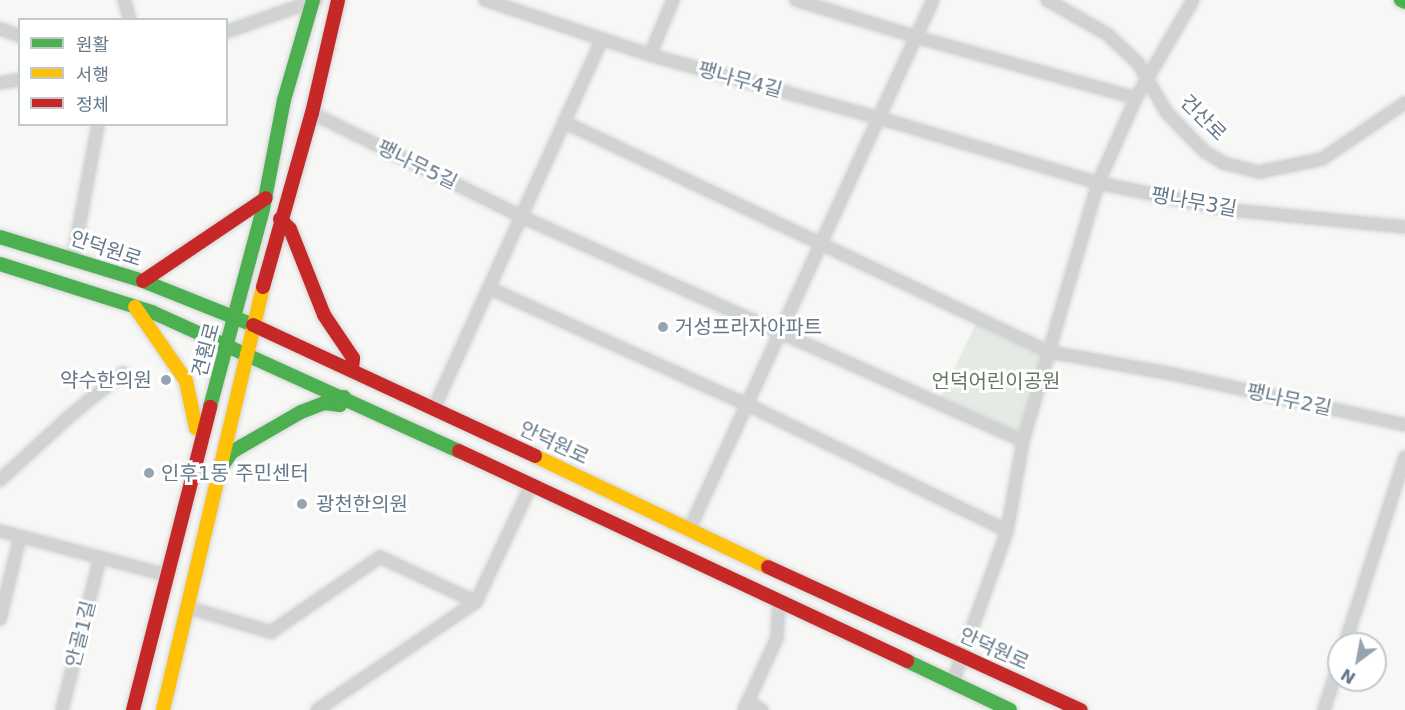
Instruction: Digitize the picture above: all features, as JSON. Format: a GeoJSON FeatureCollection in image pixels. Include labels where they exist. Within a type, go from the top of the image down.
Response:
{"type":"FeatureCollection","features":[{"type":"Feature","properties":{"kind":"street"},"geometry":{"type":"LineString","coordinates":[[124,0],[129,18]]}},
{"type":"Feature","properties":{"kind":"street","name":"견훤로"},"geometry":{"type":"LineString","coordinates":[[163,710],[253,326],[280,219],[312,113],[338,0]]}},
{"type":"Feature","properties":{"kind":"street","name":"팽나무4길"},"geometry":{"type":"LineString","coordinates":[[485,0],[650,55],[879,118],[1018,160]]}},
{"type":"Feature","properties":{"kind":"street"},"geometry":{"type":"LineString","coordinates":[[650,55],[673,0]]}},
{"type":"Feature","properties":{"kind":"street"},"geometry":{"type":"LineString","coordinates":[[796,0],[916,38],[1136,98]]}},
{"type":"Feature","properties":{"kind":"street"},"geometry":{"type":"LineString","coordinates":[[690,528],[933,0]]}},
{"type":"Feature","properties":{"kind":"street"},"geometry":{"type":"LineString","coordinates":[[1047,0],[1107,34],[1138,63],[1147,79]]}},
{"type":"Feature","properties":{"kind":"street"},"geometry":{"type":"LineString","coordinates":[[952,684],[1007,531],[1023,441],[1098,183],[1136,98],[1193,0]]}},
{"type":"Feature","properties":{"kind":"street"},"geometry":{"type":"LineString","coordinates":[[1401,0],[1405,2]]}},
{"type":"Feature","properties":{"kind":"street"},"geometry":{"type":"LineString","coordinates":[[228,31],[314,1]]}},
{"type":"Feature","properties":{"kind":"street","name":"견훤로"},"geometry":{"type":"LineString","coordinates":[[133,710],[166,575],[266,198],[285,100],[314,1]]}},
{"type":"Feature","properties":{"kind":"street"},"geometry":{"type":"LineString","coordinates":[[0,29],[18,35]]}},
{"type":"Feature","properties":{"kind":"street"},"geometry":{"type":"LineString","coordinates":[[434,408],[602,39]]}},
{"type":"Feature","properties":{"kind":"street","name":"건산로"},"geometry":{"type":"LineString","coordinates":[[1147,79],[1167,113],[1204,151],[1223,163],[1258,172],[1322,159],[1405,103]]}},
{"type":"Feature","properties":{"kind":"street"},"geometry":{"type":"LineString","coordinates":[[0,82],[18,80]]}},
{"type":"Feature","properties":{"kind":"street","name":"팽나무5길"},"geometry":{"type":"LineString","coordinates":[[312,113],[522,217],[779,332]]}},
{"type":"Feature","properties":{"kind":"street"},"geometry":{"type":"LineString","coordinates":[[564,122],[1049,352]]}},
{"type":"Feature","properties":{"kind":"street"},"geometry":{"type":"LineString","coordinates":[[74,259],[98,126]]}},
{"type":"Feature","properties":{"kind":"street","name":"팽나무3길"},"geometry":{"type":"LineString","coordinates":[[1018,160],[1098,183],[1231,210],[1292,214],[1405,227]]}},
{"type":"Feature","properties":{"kind":"street"},"geometry":{"type":"LineString","coordinates":[[143,281],[266,198]]}},
{"type":"Feature","properties":{"kind":"street"},"geometry":{"type":"LineString","coordinates":[[280,219],[290,229],[324,315],[353,358],[352,369]]}},
{"type":"Feature","properties":{"kind":"street","name":"안덕원로"},"geometry":{"type":"LineString","coordinates":[[0,237],[143,281],[235,317],[352,369],[963,657],[1081,710]]}},
{"type":"Feature","properties":{"kind":"street"},"geometry":{"type":"LineString","coordinates":[[0,264],[135,307],[344,397],[1010,710]]}},
{"type":"Feature","properties":{"kind":"street"},"geometry":{"type":"LineString","coordinates":[[490,289],[746,404],[1007,531]]}},
{"type":"Feature","properties":{"kind":"street"},"geometry":{"type":"LineString","coordinates":[[135,307],[186,381],[196,419],[196,428],[205,431]]}},
{"type":"Feature","properties":{"kind":"street"},"geometry":{"type":"LineString","coordinates":[[779,332],[1023,441]]}},
{"type":"Feature","properties":{"kind":"street","name":"팽나무2길"},"geometry":{"type":"LineString","coordinates":[[1049,352],[1172,374],[1405,425]]}},
{"type":"Feature","properties":{"kind":"street"},"geometry":{"type":"LineString","coordinates":[[0,480],[71,415],[123,373]]}},
{"type":"Feature","properties":{"kind":"street"},"geometry":{"type":"LineString","coordinates":[[217,473],[232,452],[242,446],[301,412],[324,404],[340,405],[344,397]]}},
{"type":"Feature","properties":{"kind":"street"},"geometry":{"type":"LineString","coordinates":[[1349,632],[1405,457]]}},
{"type":"Feature","properties":{"kind":"street"},"geometry":{"type":"LineString","coordinates":[[317,710],[476,602],[531,485]]}},
{"type":"Feature","properties":{"kind":"street"},"geometry":{"type":"LineString","coordinates":[[0,531],[166,575]]}},
{"type":"Feature","properties":{"kind":"street"},"geometry":{"type":"LineString","coordinates":[[0,620],[20,537]]}},
{"type":"Feature","properties":{"kind":"street"},"geometry":{"type":"LineString","coordinates":[[186,607],[271,632],[380,557],[476,602]]}},
{"type":"Feature","properties":{"kind":"street","name":"안골1길"},"geometry":{"type":"LineString","coordinates":[[62,710],[100,558]]}},
{"type":"Feature","properties":{"kind":"street"},"geometry":{"type":"LineString","coordinates":[[762,710],[745,706],[777,638],[779,601]]}},
{"type":"Feature","properties":{"kind":"street"},"geometry":{"type":"LineString","coordinates":[[1324,710],[1330,692]]}},
{"type":"Feature","properties":{"kind":"green space","name":"언덕어린이공원"},"geometry":{"type":"Polygon","coordinates":[[[978,319],[1048,356],[1023,441],[938,403],[978,319]]]}},
{"type":"Feature","properties":{"kind":"traffic: fast"},"geometry":{"type":"LineString","coordinates":[[210,407],[263,209],[284,100],[313,0]]}},
{"type":"Feature","properties":{"kind":"traffic: fast"},"geometry":{"type":"LineString","coordinates":[[1401,0],[1405,2]]}},
{"type":"Feature","properties":{"kind":"traffic: fast"},"geometry":{"type":"LineString","coordinates":[[0,237],[143,281],[253,325]]}},
{"type":"Feature","properties":{"kind":"traffic: fast"},"geometry":{"type":"LineString","coordinates":[[0,264],[152,312],[459,451]]}},
{"type":"Feature","properties":{"kind":"traffic: fast"},"geometry":{"type":"LineString","coordinates":[[220,469],[232,452],[242,446],[301,412],[324,403],[340,405],[344,397]]}},
{"type":"Feature","properties":{"kind":"traffic: fast"},"geometry":{"type":"LineString","coordinates":[[907,661],[1010,710]]}},
{"type":"Feature","properties":{"kind":"traffic: slow"},"geometry":{"type":"LineString","coordinates":[[163,710],[263,287]]}},
{"type":"Feature","properties":{"kind":"traffic: slow"},"geometry":{"type":"LineString","coordinates":[[135,307],[186,381],[196,428],[205,431]]}},
{"type":"Feature","properties":{"kind":"traffic: slow"},"geometry":{"type":"LineString","coordinates":[[535,456],[768,567]]}},
{"type":"Feature","properties":{"kind":"traffic: jam"},"geometry":{"type":"LineString","coordinates":[[263,287],[312,113],[338,0]]}},
{"type":"Feature","properties":{"kind":"traffic: jam"},"geometry":{"type":"LineString","coordinates":[[143,281],[266,198]]}},
{"type":"Feature","properties":{"kind":"traffic: jam"},"geometry":{"type":"LineString","coordinates":[[280,219],[290,229],[324,315],[353,358],[352,369]]}},
{"type":"Feature","properties":{"kind":"traffic: jam"},"geometry":{"type":"LineString","coordinates":[[253,325],[535,456]]}},
{"type":"Feature","properties":{"kind":"traffic: jam"},"geometry":{"type":"LineString","coordinates":[[133,710],[210,407]]}},
{"type":"Feature","properties":{"kind":"traffic: jam"},"geometry":{"type":"LineString","coordinates":[[459,451],[907,661]]}},
{"type":"Feature","properties":{"kind":"traffic: jam"},"geometry":{"type":"LineString","coordinates":[[768,567],[1081,710]]}},
{"type":"Feature","properties":{"kind":"place","name":"거성프라자아파트"},"geometry":{"type":"Point","coordinates":[663,327]}},
{"type":"Feature","properties":{"kind":"place","name":"약수한의원"},"geometry":{"type":"Point","coordinates":[166,380]}},
{"type":"Feature","properties":{"kind":"place","name":"인후1동 주민센터"},"geometry":{"type":"Point","coordinates":[149,473]}},
{"type":"Feature","properties":{"kind":"place","name":"광천한의원"},"geometry":{"type":"Point","coordinates":[302,504]}}]}
